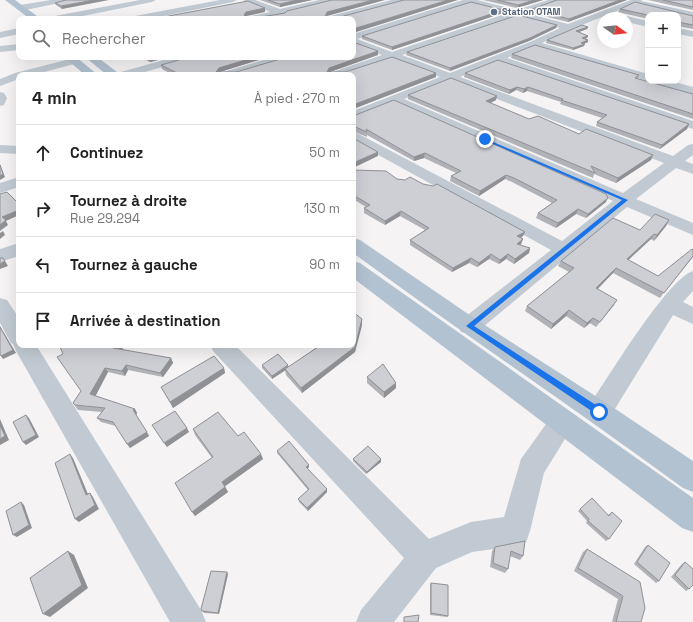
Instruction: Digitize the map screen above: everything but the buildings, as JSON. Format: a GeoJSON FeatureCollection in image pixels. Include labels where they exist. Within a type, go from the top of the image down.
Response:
{"type":"FeatureCollection","features":[{"type":"Feature","properties":{"kind":"main road"},"geometry":{"type":"LineString","coordinates":[[9,0],[32,16]]}},
{"type":"Feature","properties":{"kind":"main road"},"geometry":{"type":"LineString","coordinates":[[0,3],[18,16]]}},
{"type":"Feature","properties":{"kind":"main road"},"geometry":{"type":"LineString","coordinates":[[72,60],[88,72]]}},
{"type":"Feature","properties":{"kind":"main road"},"geometry":{"type":"LineString","coordinates":[[94,60],[111,72]]}},
{"type":"Feature","properties":{"kind":"main road"},"geometry":{"type":"LineString","coordinates":[[356,246],[693,478]]}},
{"type":"Feature","properties":{"kind":"main road"},"geometry":{"type":"LineString","coordinates":[[356,270],[563,420],[693,517]]}},
{"type":"Feature","properties":{"kind":"street"},"geometry":{"type":"LineString","coordinates":[[20,8],[65,0]]}},
{"type":"Feature","properties":{"kind":"street"},"geometry":{"type":"LineString","coordinates":[[70,16],[152,0]]}},
{"type":"Feature","properties":{"kind":"street"},"geometry":{"type":"LineString","coordinates":[[148,16],[233,0]]}},
{"type":"Feature","properties":{"kind":"street"},"geometry":{"type":"LineString","coordinates":[[247,0],[290,16]]}},
{"type":"Feature","properties":{"kind":"street"},"geometry":{"type":"LineString","coordinates":[[263,16],[329,0]]}},
{"type":"Feature","properties":{"kind":"street"},"geometry":{"type":"LineString","coordinates":[[341,16],[400,0]]}},
{"type":"Feature","properties":{"kind":"street"},"geometry":{"type":"LineString","coordinates":[[356,36],[470,0],[568,27]]}},
{"type":"Feature","properties":{"kind":"street"},"geometry":{"type":"LineString","coordinates":[[343,72],[556,0]]}},
{"type":"Feature","properties":{"kind":"street"},"geometry":{"type":"LineString","coordinates":[[610,12],[636,1],[693,15]]}},
{"type":"Feature","properties":{"kind":"street"},"geometry":{"type":"LineString","coordinates":[[156,14],[175,3]]}},
{"type":"Feature","properties":{"kind":"street"},"geometry":{"type":"LineString","coordinates":[[356,114],[533,44],[568,27],[597,17]]}},
{"type":"Feature","properties":{"kind":"street"},"geometry":{"type":"LineString","coordinates":[[633,20],[645,23]]}},
{"type":"Feature","properties":{"kind":"street"},"geometry":{"type":"LineString","coordinates":[[0,35],[16,32]]}},
{"type":"Feature","properties":{"kind":"street"},"geometry":{"type":"LineString","coordinates":[[681,32],[693,34]]}},
{"type":"Feature","properties":{"kind":"street"},"geometry":{"type":"LineString","coordinates":[[356,42],[451,76],[693,169]]}},
{"type":"Feature","properties":{"kind":"street"},"geometry":{"type":"LineString","coordinates":[[533,44],[645,77]]}},
{"type":"Feature","properties":{"kind":"street"},"geometry":{"type":"LineString","coordinates":[[0,49],[16,47]]}},
{"type":"Feature","properties":{"kind":"street"},"geometry":{"type":"LineString","coordinates":[[496,58],[693,125]]}},
{"type":"Feature","properties":{"kind":"street"},"geometry":{"type":"LineString","coordinates":[[29,72],[68,60]]}},
{"type":"Feature","properties":{"kind":"street"},"geometry":{"type":"LineString","coordinates":[[132,72],[176,60]]}},
{"type":"Feature","properties":{"kind":"street"},"geometry":{"type":"LineString","coordinates":[[234,72],[274,60]]}},
{"type":"Feature","properties":{"kind":"street"},"geometry":{"type":"LineString","coordinates":[[0,83],[16,76]]}},
{"type":"Feature","properties":{"kind":"street"},"geometry":{"type":"LineString","coordinates":[[668,84],[693,91]]}},
{"type":"Feature","properties":{"kind":"street"},"geometry":{"type":"LineString","coordinates":[[0,96],[0,102]]}},
{"type":"Feature","properties":{"kind":"street"},"geometry":{"type":"LineString","coordinates":[[394,99],[693,230]]}},
{"type":"Feature","properties":{"kind":"street"},"geometry":{"type":"LineString","coordinates":[[356,137],[564,250]]}},
{"type":"Feature","properties":{"kind":"street"},"geometry":{"type":"LineString","coordinates":[[470,326],[625,200],[693,148]]}},
{"type":"Feature","properties":{"kind":"street"},"geometry":{"type":"LineString","coordinates":[[0,149],[16,150]]}},
{"type":"Feature","properties":{"kind":"street"},"geometry":{"type":"LineString","coordinates":[[0,188],[16,183]]}},
{"type":"Feature","properties":{"kind":"street"},"geometry":{"type":"LineString","coordinates":[[0,256],[16,250]]}},
{"type":"Feature","properties":{"kind":"street"},"geometry":{"type":"LineString","coordinates":[[599,412],[670,304],[693,278]]}},
{"type":"Feature","properties":{"kind":"street"},"geometry":{"type":"LineString","coordinates":[[670,304],[693,316]]}},
{"type":"Feature","properties":{"kind":"street"},"geometry":{"type":"LineString","coordinates":[[0,305],[16,332]]}},
{"type":"Feature","properties":{"kind":"street"},"geometry":{"type":"LineString","coordinates":[[26,348],[189,622]]}},
{"type":"Feature","properties":{"kind":"street"},"geometry":{"type":"LineString","coordinates":[[224,348],[425,557]]}},
{"type":"Feature","properties":{"kind":"street"},"geometry":{"type":"LineString","coordinates":[[372,622],[425,557],[471,537],[515,531],[531,468],[563,420]]}},
{"type":"Feature","properties":{"kind":"place","name":"Station OTAM"},"geometry":{"type":"Point","coordinates":[494,12]}},
{"type":"Feature","properties":{"kind":"route"},"geometry":{"type":"LineString","coordinates":[[485,139],[625,200],[470,326],[599,412]]}}]}
